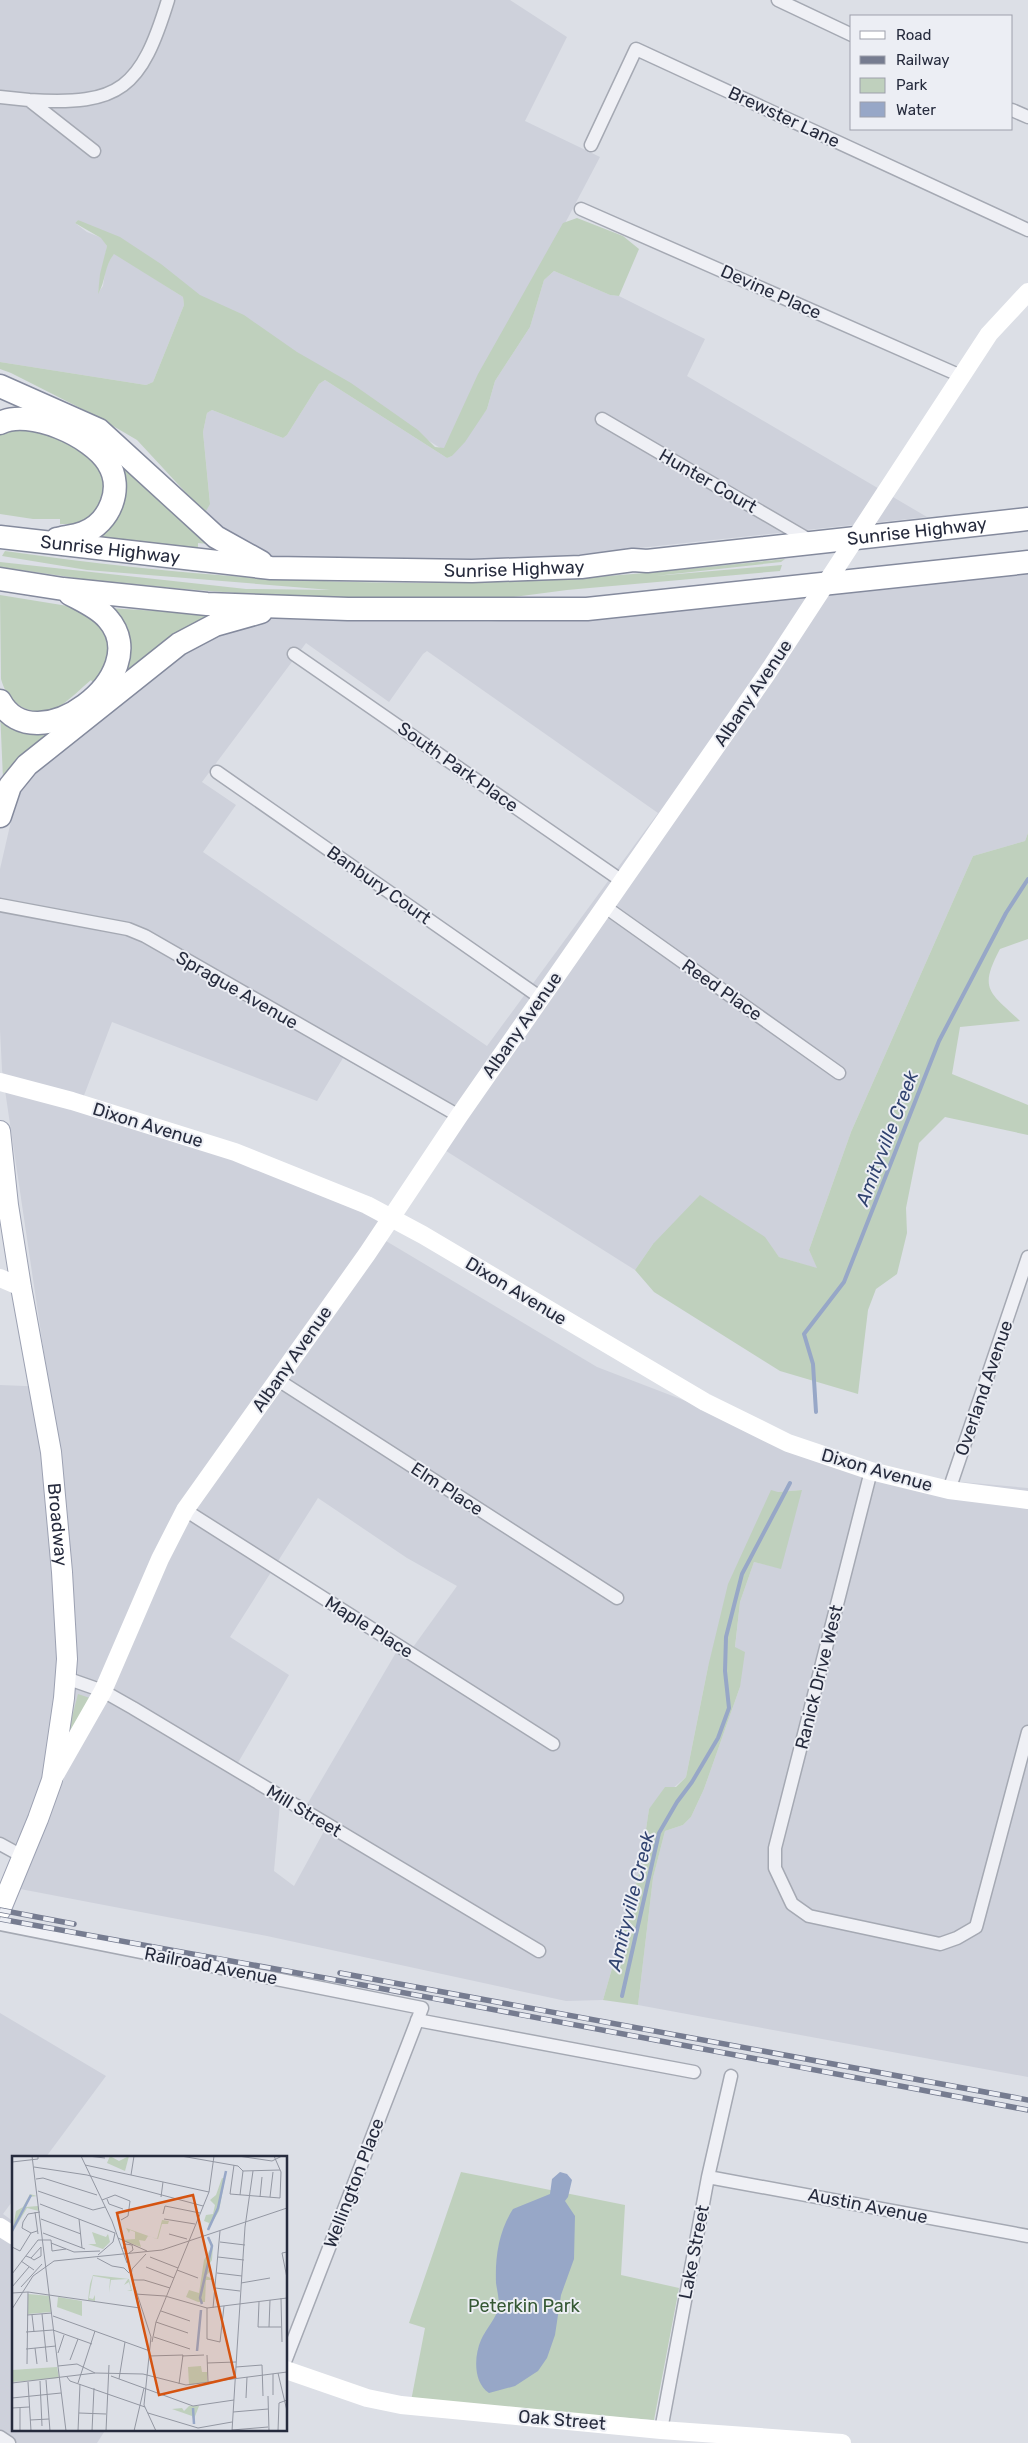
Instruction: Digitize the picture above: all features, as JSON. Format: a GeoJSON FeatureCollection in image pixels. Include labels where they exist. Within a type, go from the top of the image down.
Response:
{"type":"FeatureCollection","features":[{"type":"Feature","properties":{"kind":"highway"},"geometry":{"type":"LineString","coordinates":[[0,386],[99,430],[216,537],[271,568]]}},
{"type":"Feature","properties":{"kind":"highway"},"geometry":{"type":"LineString","coordinates":[[0,423],[20,418],[35,419],[50,424],[84,441],[97,451],[108,462],[113,474],[115,486],[111,506],[97,525],[83,533],[44,542]]}},
{"type":"Feature","properties":{"kind":"highway","name":"Sunrise Highway"},"geometry":{"type":"LineString","coordinates":[[0,537],[271,568],[419,571],[571,567],[633,560],[647,561],[1028,519]]}},
{"type":"Feature","properties":{"kind":"highway"},"geometry":{"type":"LineString","coordinates":[[0,579],[63,589],[207,604],[468,611],[587,609],[1028,562]]}},
{"type":"Feature","properties":{"kind":"highway"},"geometry":{"type":"LineString","coordinates":[[0,701],[13,716],[28,722],[45,724],[57,721],[91,698],[116,670],[120,648],[114,628],[100,612],[63,589]]}},
{"type":"Feature","properties":{"kind":"highway"},"geometry":{"type":"LineString","coordinates":[[0,816],[10,786],[27,765],[179,644],[215,626],[281,607]]}},
{"type":"Feature","properties":{"kind":"main road","name":"Broadway"},"geometry":{"type":"LineString","coordinates":[[0,1131],[8,1205],[21,1287],[51,1452],[64,1601],[66,1678],[52,1780],[0,1911]]}},
{"type":"Feature","properties":{"kind":"street"},"geometry":{"type":"LineString","coordinates":[[0,97],[68,102],[95,99],[122,87],[147,56],[168,0]]}},
{"type":"Feature","properties":{"kind":"street"},"geometry":{"type":"LineString","coordinates":[[778,0],[850,34]]}},
{"type":"Feature","properties":{"kind":"street","name":"Brewster Lane"},"geometry":{"type":"LineString","coordinates":[[591,145],[636,49],[1028,230]]}},
{"type":"Feature","properties":{"kind":"street"},"geometry":{"type":"LineString","coordinates":[[28,100],[94,151]]}},
{"type":"Feature","properties":{"kind":"street"},"geometry":{"type":"LineString","coordinates":[[1013,110],[1028,118]]}},
{"type":"Feature","properties":{"kind":"street","name":"Devine Place"},"geometry":{"type":"LineString","coordinates":[[581,209],[961,376]]}},
{"type":"Feature","properties":{"kind":"street","name":"Albany Avenue"},"geometry":{"type":"LineString","coordinates":[[52,1780],[104,1691],[160,1559],[185,1510],[392,1218],[458,1116],[828,582],[989,334],[1028,292]]}},
{"type":"Feature","properties":{"kind":"street","name":"Hunter Court"},"geometry":{"type":"LineString","coordinates":[[602,419],[813,542]]}},
{"type":"Feature","properties":{"kind":"street","name":"South Park Place"},"geometry":{"type":"LineString","coordinates":[[294,654],[622,881]]}},
{"type":"Feature","properties":{"kind":"street","name":"Banbury Court"},"geometry":{"type":"LineString","coordinates":[[217,772],[541,998]]}},
{"type":"Feature","properties":{"kind":"street","name":"Sprague Avenue"},"geometry":{"type":"LineString","coordinates":[[0,905],[128,929],[145,936],[458,1116]]}},
{"type":"Feature","properties":{"kind":"street","name":"Reed Place"},"geometry":{"type":"LineString","coordinates":[[604,906],[839,1073]]}},
{"type":"Feature","properties":{"kind":"street","name":"Dixon Avenue"},"geometry":{"type":"LineString","coordinates":[[0,1082],[80,1104],[235,1152],[367,1205],[722,1411],[788,1443],[871,1471],[949,1490],[1028,1500]]}},
{"type":"Feature","properties":{"kind":"street","name":"Overland Avenue"},"geometry":{"type":"LineString","coordinates":[[949,1490],[1028,1257]]}},
{"type":"Feature","properties":{"kind":"street"},"geometry":{"type":"LineString","coordinates":[[0,1278],[21,1287]]}},
{"type":"Feature","properties":{"kind":"street","name":"Elm Place"},"geometry":{"type":"LineString","coordinates":[[278,1380],[617,1598]]}},
{"type":"Feature","properties":{"kind":"street","name":"Ranick Drive West"},"geometry":{"type":"LineString","coordinates":[[871,1471],[775,1848],[775,1868],[792,1904],[809,1916],[940,1944],[957,1938],[976,1927],[1028,1732]]}},
{"type":"Feature","properties":{"kind":"street","name":"Maple Place"},"geometry":{"type":"LineString","coordinates":[[185,1510],[553,1744]]}},
{"type":"Feature","properties":{"kind":"street","name":"Mill Street"},"geometry":{"type":"LineString","coordinates":[[66,1678],[104,1691],[539,1951]]}},
{"type":"Feature","properties":{"kind":"street"},"geometry":{"type":"LineString","coordinates":[[0,1844],[22,1856]]}},
{"type":"Feature","properties":{"kind":"street","name":"Railroad Avenue"},"geometry":{"type":"LineString","coordinates":[[0,1924],[422,2008]]}},
{"type":"Feature","properties":{"kind":"street","name":"Wellington Place"},"geometry":{"type":"LineString","coordinates":[[288,2353],[422,2008]]}},
{"type":"Feature","properties":{"kind":"street"},"geometry":{"type":"LineString","coordinates":[[417,2020],[694,2072]]}},
{"type":"Feature","properties":{"kind":"street","name":"Lake Street"},"geometry":{"type":"LineString","coordinates":[[661,2430],[708,2177],[731,2076]]}},
{"type":"Feature","properties":{"kind":"street","name":"Austin Avenue"},"geometry":{"type":"LineString","coordinates":[[708,2177],[1028,2236]]}},
{"type":"Feature","properties":{"kind":"street"},"geometry":{"type":"LineString","coordinates":[[0,2227],[12,2235]]}},
{"type":"Feature","properties":{"kind":"street","name":"Oak Street"},"geometry":{"type":"LineString","coordinates":[[288,2371],[367,2398],[401,2405],[661,2430],[842,2443]]}},
{"type":"Feature","properties":{"kind":"street"},"geometry":{"type":"LineString","coordinates":[[0,2437],[9,2443]]}},
{"type":"Feature","properties":{"kind":"shaded area"},"geometry":{"type":"Polygon","coordinates":[[[0,0],[510,0],[567,37],[525,121],[600,157],[445,451],[78,220],[75,223],[87,232],[102,238],[107,246],[98,293],[103,286],[106,267],[114,253],[183,297],[184,305],[153,382],[146,385],[0,362],[0,0]]]}},
{"type":"Feature","properties":{"kind":"shaded area"},"geometry":{"type":"Polygon","coordinates":[[[554,271],[610,295],[619,296],[705,339],[687,376],[927,517],[546,558],[268,560],[235,543],[201,509],[210,503],[203,432],[207,413],[212,410],[283,438],[287,435],[319,384],[325,380],[447,458],[452,456],[487,409],[495,381],[530,327],[544,280],[554,271]]]}},
{"type":"Feature","properties":{"kind":"shaded area"},"geometry":{"type":"Polygon","coordinates":[[[1028,571],[1028,833],[1025,841],[973,856],[851,1132],[809,1250],[818,1269],[779,1257],[764,1237],[653,1244],[635,1270],[443,1149],[460,1125],[343,1058],[317,1101],[112,1022],[83,1098],[391,1213],[376,1235],[597,1367],[824,1454],[893,1476],[1028,1488],[1028,2077],[638,2005],[653,1878],[665,1831],[683,1825],[691,1817],[704,1789],[740,1687],[735,1648],[740,1602],[754,1562],[780,1568],[801,1490],[778,1492],[708,1667],[686,1777],[649,1809],[640,1870],[603,2000],[566,2001],[267,1936],[15,1888],[26,1862],[0,1844],[0,1385],[49,1387],[2,1070],[0,1030],[0,869],[20,782],[188,647],[269,619],[489,622],[709,604],[1028,571]],[[306,643],[202,782],[236,805],[203,852],[487,1046],[658,813],[427,651],[389,702],[306,643]],[[318,1498],[230,1637],[289,1675],[232,1773],[280,1803],[274,1871],[294,1886],[329,1822],[305,1808],[401,1644],[411,1650],[457,1586],[407,1558],[318,1498]]]}},
{"type":"Feature","properties":{"kind":"shaded area"},"geometry":{"type":"Polygon","coordinates":[[[0,2013],[106,2076],[47,2156],[12,2156],[12,2202],[3,2214],[12,2221],[12,2430],[105,2430],[97,2443],[10,2443],[0,2437],[0,2013]]]}},
{"type":"Feature","properties":{"kind":"green space"},"geometry":{"type":"Polygon","coordinates":[[[577,218],[623,236],[639,249],[619,296],[610,295],[554,271],[544,280],[530,327],[495,381],[487,409],[465,442],[452,456],[447,458],[325,380],[319,384],[287,435],[283,438],[212,410],[207,413],[203,432],[210,504],[206,511],[201,509],[137,440],[96,416],[0,369],[0,362],[146,385],[153,382],[184,305],[183,297],[114,254],[108,263],[98,294],[100,274],[107,246],[101,238],[75,223],[78,220],[120,237],[161,264],[200,295],[244,315],[297,352],[351,383],[418,430],[435,447],[444,448],[478,374],[563,223],[577,218]]]}},
{"type":"Feature","properties":{"kind":"green space"},"geometry":{"type":"Polygon","coordinates":[[[13,428],[36,431],[86,448],[109,484],[100,516],[76,524],[60,524],[60,519],[33,519],[0,514],[0,434],[13,428]]]}},
{"type":"Feature","properties":{"kind":"green space"},"geometry":{"type":"Polygon","coordinates":[[[121,463],[208,544],[198,543],[198,548],[95,537],[121,463]]]}},
{"type":"Feature","properties":{"kind":"green space"},"geometry":{"type":"Polygon","coordinates":[[[5,551],[185,572],[366,583],[562,579],[636,574],[785,559],[781,562],[655,576],[782,565],[780,571],[567,590],[506,598],[360,598],[262,595],[90,580],[0,567],[0,562],[246,589],[331,590],[87,570],[2,556],[5,551]]]}},
{"type":"Feature","properties":{"kind":"green space"},"geometry":{"type":"Polygon","coordinates":[[[0,595],[80,608],[107,631],[112,657],[94,684],[91,680],[60,706],[51,710],[32,711],[16,703],[10,697],[1,679],[0,595]]]}},
{"type":"Feature","properties":{"kind":"green space"},"geometry":{"type":"Polygon","coordinates":[[[108,608],[222,615],[131,674],[121,666],[108,608]]]}},
{"type":"Feature","properties":{"kind":"green space"},"geometry":{"type":"Polygon","coordinates":[[[0,710],[62,726],[47,735],[48,742],[3,779],[0,710]]]}},
{"type":"Feature","properties":{"kind":"green space"},"geometry":{"type":"Polygon","coordinates":[[[1028,833],[1028,939],[1000,949],[993,963],[989,982],[990,990],[1020,1021],[960,1027],[952,1074],[1028,1105],[1028,1135],[945,1117],[919,1143],[906,1208],[907,1233],[897,1274],[876,1289],[868,1310],[858,1394],[780,1371],[654,1292],[635,1270],[653,1244],[700,1195],[765,1237],[779,1257],[817,1268],[809,1250],[851,1132],[973,856],[1025,841],[1028,833]]]}},
{"type":"Feature","properties":{"kind":"green space"},"geometry":{"type":"Polygon","coordinates":[[[771,1490],[778,1492],[802,1490],[781,1569],[754,1562],[740,1602],[735,1647],[745,1652],[740,1687],[704,1789],[691,1817],[683,1825],[665,1831],[653,1878],[638,2005],[603,2000],[640,1870],[649,1809],[665,1787],[676,1787],[686,1777],[708,1667],[728,1584],[771,1490]]]}},
{"type":"Feature","properties":{"kind":"green space"},"geometry":{"type":"Polygon","coordinates":[[[78,1694],[96,1700],[63,1752],[78,1694]]]}},
{"type":"Feature","properties":{"kind":"green space","name":"Peterkin Park"},"geometry":{"type":"Polygon","coordinates":[[[461,2172],[625,2205],[621,2275],[679,2288],[654,2420],[411,2401],[425,2328],[409,2323],[461,2172]]]}},
{"type":"Feature","properties":{"kind":"water"},"geometry":{"type":"Polygon","coordinates":[[[560,2172],[567,2174],[572,2180],[568,2197],[565,2201],[575,2216],[574,2259],[561,2295],[555,2335],[547,2358],[538,2371],[515,2386],[489,2393],[480,2382],[476,2361],[481,2340],[499,2306],[496,2273],[501,2235],[513,2209],[550,2194],[552,2179],[560,2172]]]}},
{"type":"Feature","properties":{"kind":"waterway","name":"Amityville Creek"},"geometry":{"type":"LineString","coordinates":[[816,1412],[813,1364],[804,1334],[844,1282],[939,1041],[1006,913],[1028,879]]}},
{"type":"Feature","properties":{"kind":"waterway","name":"Amityville Creek"},"geometry":{"type":"LineString","coordinates":[[622,1996],[659,1833],[718,1738],[729,1708],[725,1671],[726,1637],[742,1574],[790,1483]]}},
{"type":"Feature","properties":{"kind":"railway"},"geometry":{"type":"LineString","coordinates":[[0,1910],[74,1924]]}},
{"type":"Feature","properties":{"kind":"railway"},"geometry":{"type":"LineString","coordinates":[[0,1919],[1028,2110]]}},
{"type":"Feature","properties":{"kind":"railway"},"geometry":{"type":"LineString","coordinates":[[340,1973],[1028,2100]]}}]}
